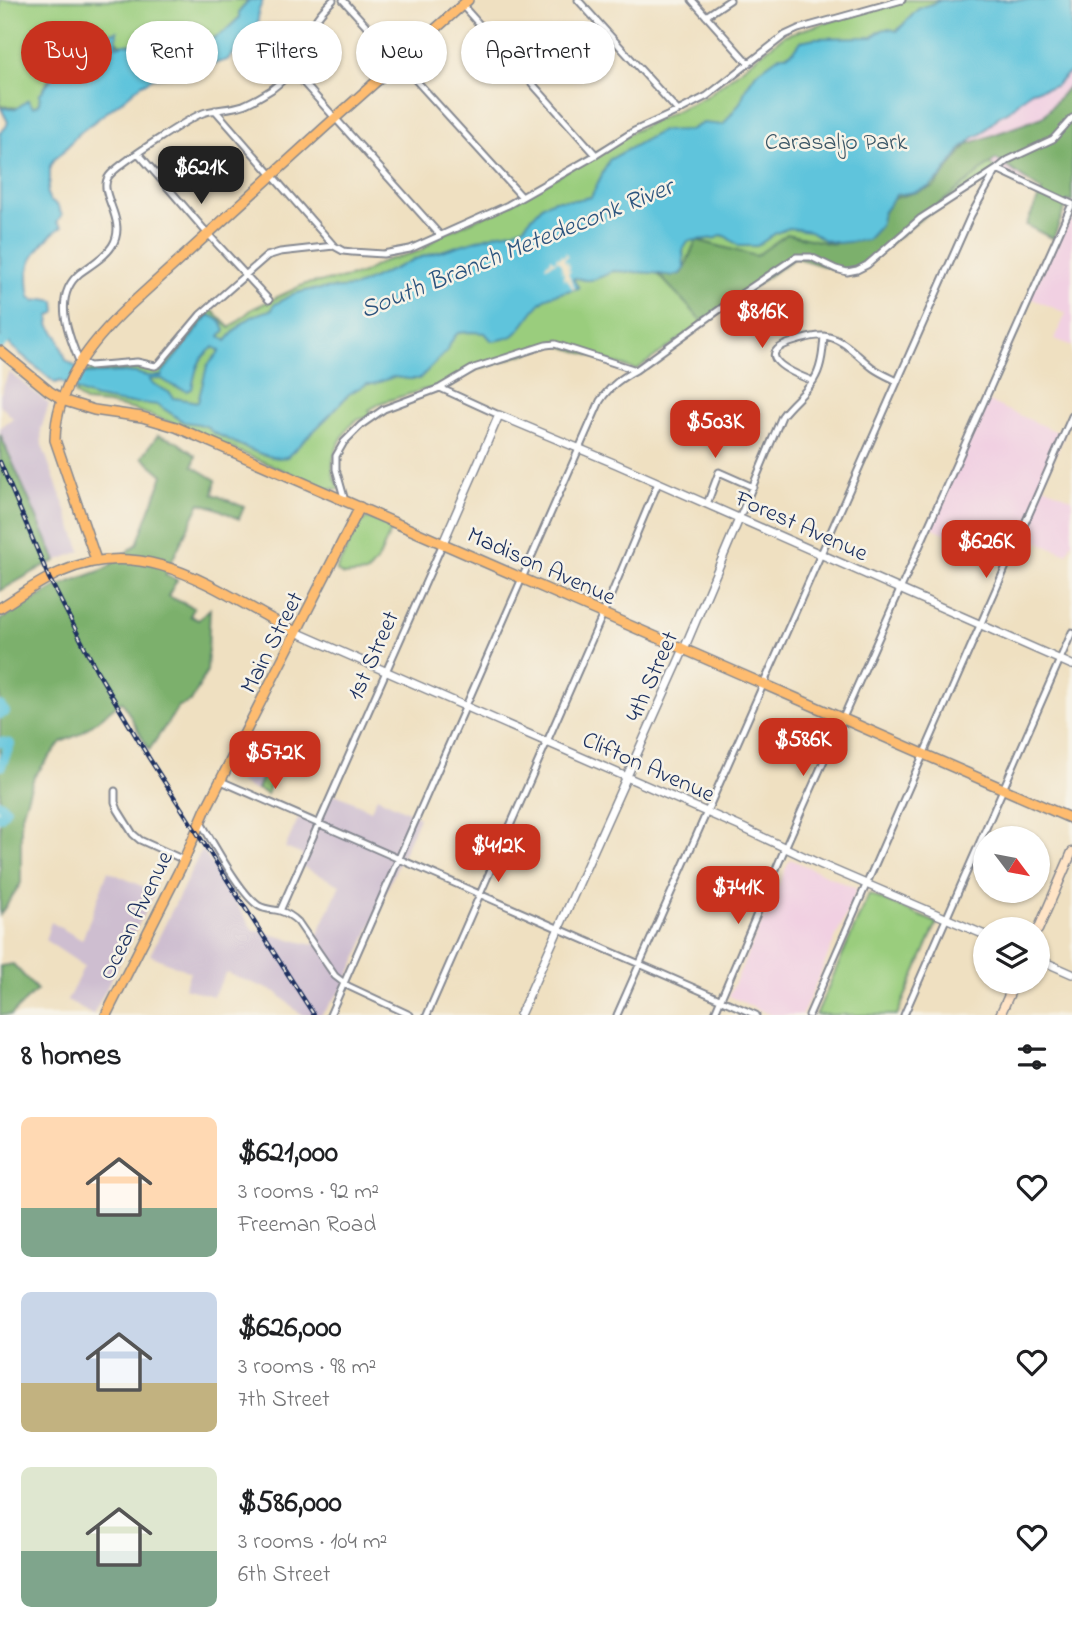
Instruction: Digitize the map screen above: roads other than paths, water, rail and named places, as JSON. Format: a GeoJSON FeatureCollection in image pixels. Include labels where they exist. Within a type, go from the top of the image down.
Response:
{"type":"FeatureCollection","features":[{"type":"Feature","properties":{"kind":"main road"},"geometry":{"type":"LineString","coordinates":[[442,21],[463,2]]}},
{"type":"Feature","properties":{"kind":"main road"},"geometry":{"type":"LineString","coordinates":[[96,560],[55,440],[63,398],[79,362],[109,326],[374,84]]}},
{"type":"Feature","properties":{"kind":"main road","name":"Madison Avenue"},"geometry":{"type":"LineString","coordinates":[[2,352],[34,379],[63,398],[94,410],[142,417],[176,428],[1072,819]]}},
{"type":"Feature","properties":{"kind":"main road","name":"Main Street"},"geometry":{"type":"LineString","coordinates":[[198,826],[360,507]]}},
{"type":"Feature","properties":{"kind":"main road"},"geometry":{"type":"LineString","coordinates":[[0,608],[63,571],[96,560],[131,559],[168,566],[296,632]]}},
{"type":"Feature","properties":{"kind":"main road","name":"Ocean Avenue"},"geometry":{"type":"LineString","coordinates":[[106,1015],[184,860],[198,826]]}},
{"type":"Feature","properties":{"kind":"main road"},"geometry":{"type":"LineString","coordinates":[[1044,917],[1072,852]]}},
{"type":"Feature","properties":{"kind":"main road"},"geometry":{"type":"LineString","coordinates":[[1000,1015],[1010,994]]}},
{"type":"Feature","properties":{"kind":"street"},"geometry":{"type":"LineString","coordinates":[[315,21],[333,0]]}},
{"type":"Feature","properties":{"kind":"street"},"geometry":{"type":"LineString","coordinates":[[343,0],[362,21]]}},
{"type":"Feature","properties":{"kind":"street"},"geometry":{"type":"LineString","coordinates":[[578,0],[678,111]]}},
{"type":"Feature","properties":{"kind":"street"},"geometry":{"type":"LineString","coordinates":[[692,0],[748,62]]}},
{"type":"Feature","properties":{"kind":"street"},"geometry":{"type":"LineString","coordinates":[[706,16],[730,0]]}},
{"type":"Feature","properties":{"kind":"street"},"geometry":{"type":"LineString","coordinates":[[215,110],[334,246],[343,251],[395,253],[410,249],[522,197],[634,131],[707,96],[776,40],[798,29],[902,0]]}},
{"type":"Feature","properties":{"kind":"street"},"geometry":{"type":"LineString","coordinates":[[463,2],[596,155]]}},
{"type":"Feature","properties":{"kind":"street"},"geometry":{"type":"LineString","coordinates":[[277,84],[270,91],[243,105],[200,114],[138,153],[108,177],[104,184],[115,213],[117,228],[114,244],[107,253],[76,277],[64,296],[66,322],[79,362],[90,366],[137,362],[155,366],[200,315],[267,256],[334,246]]}},
{"type":"Feature","properties":{"kind":"street"},"geometry":{"type":"LineString","coordinates":[[305,84],[440,235]]}},
{"type":"Feature","properties":{"kind":"street"},"geometry":{"type":"LineString","coordinates":[[420,84],[522,197]]}},
{"type":"Feature","properties":{"kind":"street"},"geometry":{"type":"LineString","coordinates":[[330,1015],[600,401],[608,389],[796,257],[811,257],[847,272],[867,265],[921,218],[1008,160],[1053,139],[1072,118]]}},
{"type":"Feature","properties":{"kind":"street"},"geometry":{"type":"LineString","coordinates":[[138,153],[269,300]]}},
{"type":"Feature","properties":{"kind":"street"},"geometry":{"type":"LineString","coordinates":[[714,1015],[785,848],[1072,204],[997,169]]}},
{"type":"Feature","properties":{"kind":"street"},"geometry":{"type":"LineString","coordinates":[[617,1015],[971,215],[997,169]]}},
{"type":"Feature","properties":{"kind":"street"},"geometry":{"type":"LineString","coordinates":[[824,336],[819,368],[813,381],[792,373],[775,360],[776,350],[785,344],[824,336],[846,346],[874,369],[897,381]]}},
{"type":"Feature","properties":{"kind":"street"},"geometry":{"type":"LineString","coordinates":[[345,501],[335,462],[344,442],[361,425],[384,409],[440,388],[474,368],[555,344],[636,370]]}},
{"type":"Feature","properties":{"kind":"street","name":"4th Street"},"geometry":{"type":"LineString","coordinates":[[520,1015],[684,649],[782,416],[813,381]]}},
{"type":"Feature","properties":{"kind":"street","name":"Forest Avenue"},"geometry":{"type":"LineString","coordinates":[[440,388],[1072,665]]}},
{"type":"Feature","properties":{"kind":"street","name":"1st Street"},"geometry":{"type":"LineString","coordinates":[[280,911],[499,415]]}},
{"type":"Feature","properties":{"kind":"street"},"geometry":{"type":"LineString","coordinates":[[809,1015],[1072,416]]}},
{"type":"Feature","properties":{"kind":"street"},"geometry":{"type":"LineString","coordinates":[[707,504],[719,472],[753,486]]}},
{"type":"Feature","properties":{"kind":"street"},"geometry":{"type":"LineString","coordinates":[[427,1015],[658,482]]}},
{"type":"Feature","properties":{"kind":"street","name":"Clifton Avenue"},"geometry":{"type":"LineString","coordinates":[[296,632],[973,930]]}},
{"type":"Feature","properties":{"kind":"street"},"geometry":{"type":"LineString","coordinates":[[904,1015],[1072,632]]}},
{"type":"Feature","properties":{"kind":"street"},"geometry":{"type":"LineString","coordinates":[[221,781],[756,1015]]}},
{"type":"Feature","properties":{"kind":"street"},"geometry":{"type":"LineString","coordinates":[[115,791],[118,810],[133,834],[140,840],[184,860]]}},
{"type":"Feature","properties":{"kind":"street"},"geometry":{"type":"LineString","coordinates":[[198,826],[248,896],[262,907],[280,911],[298,922],[335,976],[345,984],[410,1015]]}},
{"type":"Feature","properties":{"kind":"street"},"geometry":{"type":"LineString","coordinates":[[1050,964],[1072,974]]}},
{"type":"Feature","properties":{"kind":"water","name":"Carasaljo Park"},"geometry":{"type":"Polygon","coordinates":[[[249,0],[263,0],[258,21],[236,21],[239,12],[249,0]]]}},
{"type":"Feature","properties":{"kind":"water","name":"Carasaljo Park"},"geometry":{"type":"Polygon","coordinates":[[[941,0],[1072,0],[1072,70],[1055,86],[1031,91],[1009,111],[999,116],[962,148],[941,177],[929,187],[896,195],[883,213],[880,226],[867,240],[838,243],[824,240],[810,231],[789,228],[757,246],[739,246],[721,235],[717,238],[688,241],[683,250],[684,269],[680,274],[672,276],[612,271],[592,280],[575,278],[573,279],[579,288],[549,296],[512,336],[492,341],[485,333],[458,333],[446,352],[419,379],[393,377],[357,389],[287,457],[279,458],[249,449],[212,432],[208,427],[184,422],[158,405],[96,398],[60,381],[55,383],[10,345],[8,338],[0,338],[0,133],[8,122],[1,108],[16,109],[28,100],[33,107],[39,104],[40,94],[47,84],[112,84],[112,33],[117,31],[116,46],[125,44],[126,84],[142,84],[78,134],[50,166],[47,194],[62,215],[57,222],[62,227],[43,243],[32,260],[28,276],[29,293],[35,301],[55,301],[56,312],[50,316],[49,325],[58,337],[66,360],[86,374],[121,372],[162,376],[209,315],[223,325],[225,330],[220,336],[226,341],[246,321],[272,310],[274,305],[293,294],[309,290],[355,287],[415,259],[523,227],[543,205],[554,200],[591,197],[609,160],[661,131],[690,130],[703,123],[723,125],[741,101],[756,73],[781,55],[793,51],[801,41],[815,38],[873,37],[884,30],[897,31],[918,9],[941,0]],[[214,347],[201,360],[192,389],[187,391],[162,379],[149,379],[174,398],[198,402],[207,366],[220,351],[214,347]]]}},
{"type":"Feature","properties":{"kind":"water","name":"Carasaljo Park"},"geometry":{"type":"Polygon","coordinates":[[[232,25],[232,56],[218,63],[218,36],[232,25]]]}},
{"type":"Feature","properties":{"kind":"waterway","name":"South Branch Metedeconk River"},"geometry":{"type":"LineString","coordinates":[[0,345],[18,329]]}},
{"type":"Feature","properties":{"kind":"waterway","name":"South Branch Metedeconk River"},"geometry":{"type":"LineString","coordinates":[[0,706],[5,712],[0,714]]}},
{"type":"Feature","properties":{"kind":"waterway","name":"South Branch Metedeconk River"},"geometry":{"type":"LineString","coordinates":[[0,742],[10,744],[0,765]]}},
{"type":"Feature","properties":{"kind":"waterway","name":"South Branch Metedeconk River"},"geometry":{"type":"LineString","coordinates":[[0,804],[6,809],[0,817]]}},
{"type":"Feature","properties":{"kind":"railway"},"geometry":{"type":"LineString","coordinates":[[0,462],[49,578],[97,671],[149,758],[314,1015]]}}]}
